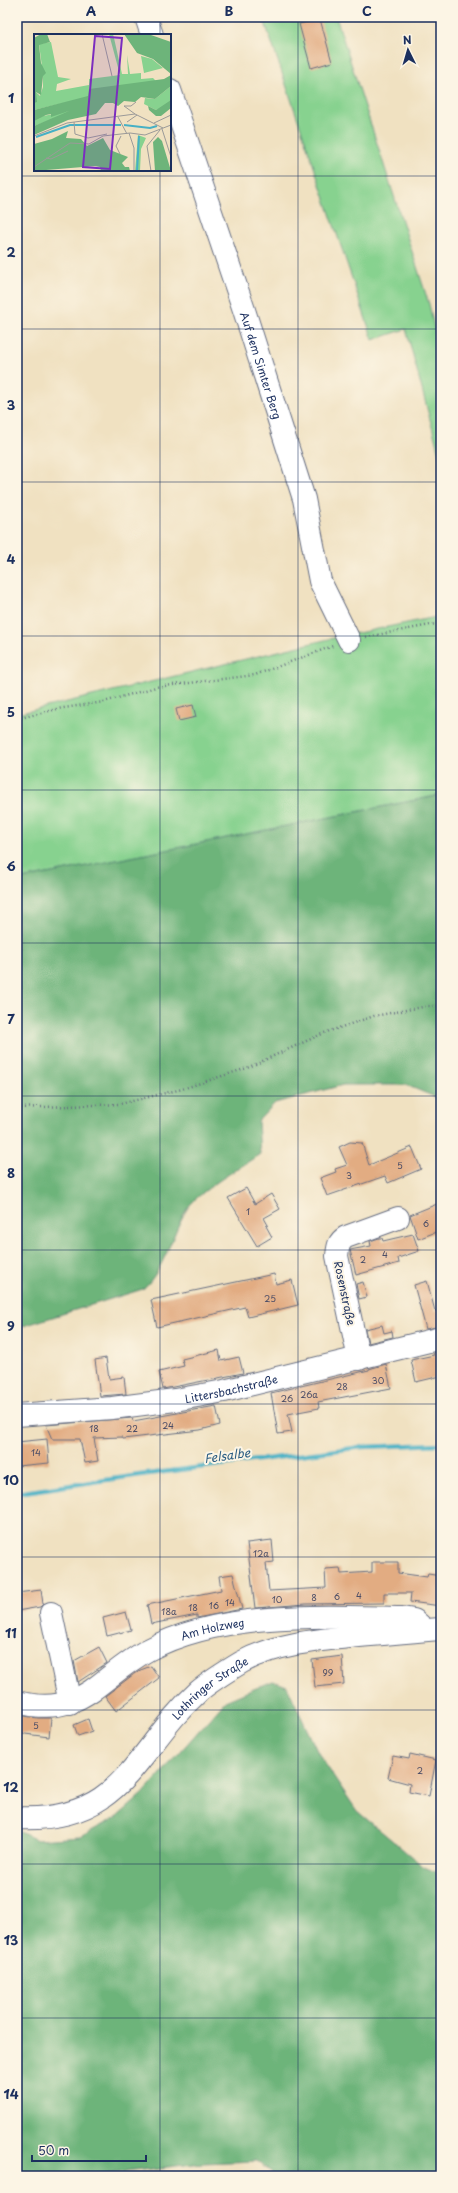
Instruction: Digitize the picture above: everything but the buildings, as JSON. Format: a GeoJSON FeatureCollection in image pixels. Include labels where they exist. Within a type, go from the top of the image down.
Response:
{"type":"FeatureCollection","features":[{"type":"Feature","properties":{"kind":"street"},"geometry":{"type":"LineString","coordinates":[[146,17],[152,34]]}},
{"type":"Feature","properties":{"kind":"street","name":"Auf dem Simter Berg"},"geometry":{"type":"LineString","coordinates":[[171,93],[244,310],[304,499],[320,581],[349,640]]}},
{"type":"Feature","properties":{"kind":"street","name":"Rosenstraße"},"geometry":{"type":"LineString","coordinates":[[359,1359],[337,1256],[338,1247],[340,1241],[346,1237],[398,1218]]}},
{"type":"Feature","properties":{"kind":"street","name":"Littersbachstraße"},"geometry":{"type":"LineString","coordinates":[[17,1415],[112,1408],[175,1400],[359,1359],[441,1338]]}},
{"type":"Feature","properties":{"kind":"street"},"geometry":{"type":"LineString","coordinates":[[51,1613],[70,1703]]}},
{"type":"Feature","properties":{"kind":"street","name":"Am Holzweg"},"geometry":{"type":"LineString","coordinates":[[17,1702],[43,1708],[70,1703],[88,1694],[131,1660],[149,1650],[187,1635],[218,1627],[254,1621],[329,1616],[402,1618],[414,1620],[433,1630]]}},
{"type":"Feature","properties":{"kind":"street","name":"Lothringer Straße"},"geometry":{"type":"LineString","coordinates":[[17,1818],[38,1819],[64,1814],[87,1807],[109,1794],[127,1776],[171,1722],[199,1692],[224,1673],[244,1661],[288,1645],[433,1630]]}},
{"type":"Feature","properties":{"kind":"path"},"geometry":{"type":"LineString","coordinates":[[17,719],[57,709],[104,702],[156,688],[255,675],[349,640],[441,624]]}},
{"type":"Feature","properties":{"kind":"path"},"geometry":{"type":"LineString","coordinates":[[17,1108],[120,1104],[182,1089],[246,1068],[324,1033],[374,1016],[428,1006],[441,1006]]}},
{"type":"Feature","properties":{"kind":"green space"},"geometry":{"type":"Polygon","coordinates":[[[263,17],[336,17],[429,304],[441,359],[441,461],[406,329],[373,340],[263,17]]]}},
{"type":"Feature","properties":{"kind":"green space"},"geometry":{"type":"Polygon","coordinates":[[[441,616],[441,795],[17,880],[17,714],[329,639],[441,616]]]}},
{"type":"Feature","properties":{"kind":"green space"},"geometry":{"type":"Polygon","coordinates":[[[441,795],[441,1103],[435,1097],[406,1085],[343,1085],[275,1103],[258,1121],[260,1154],[219,1181],[191,1204],[180,1222],[162,1263],[143,1289],[17,1328],[17,880],[441,795]]]}},
{"type":"Feature","properties":{"kind":"green space"},"geometry":{"type":"Polygon","coordinates":[[[273,1681],[287,1686],[318,1753],[357,1811],[424,1867],[441,1874],[441,2176],[277,2176],[256,2161],[202,2163],[90,2176],[17,2176],[17,1824],[20,1832],[37,1840],[80,1837],[117,1817],[143,1794],[225,1701],[273,1681]]]}},
{"type":"Feature","properties":{"kind":"waterway","name":"Felsalbe"},"geometry":{"type":"LineString","coordinates":[[17,1493],[140,1475],[362,1447],[441,1444]]}}]}
